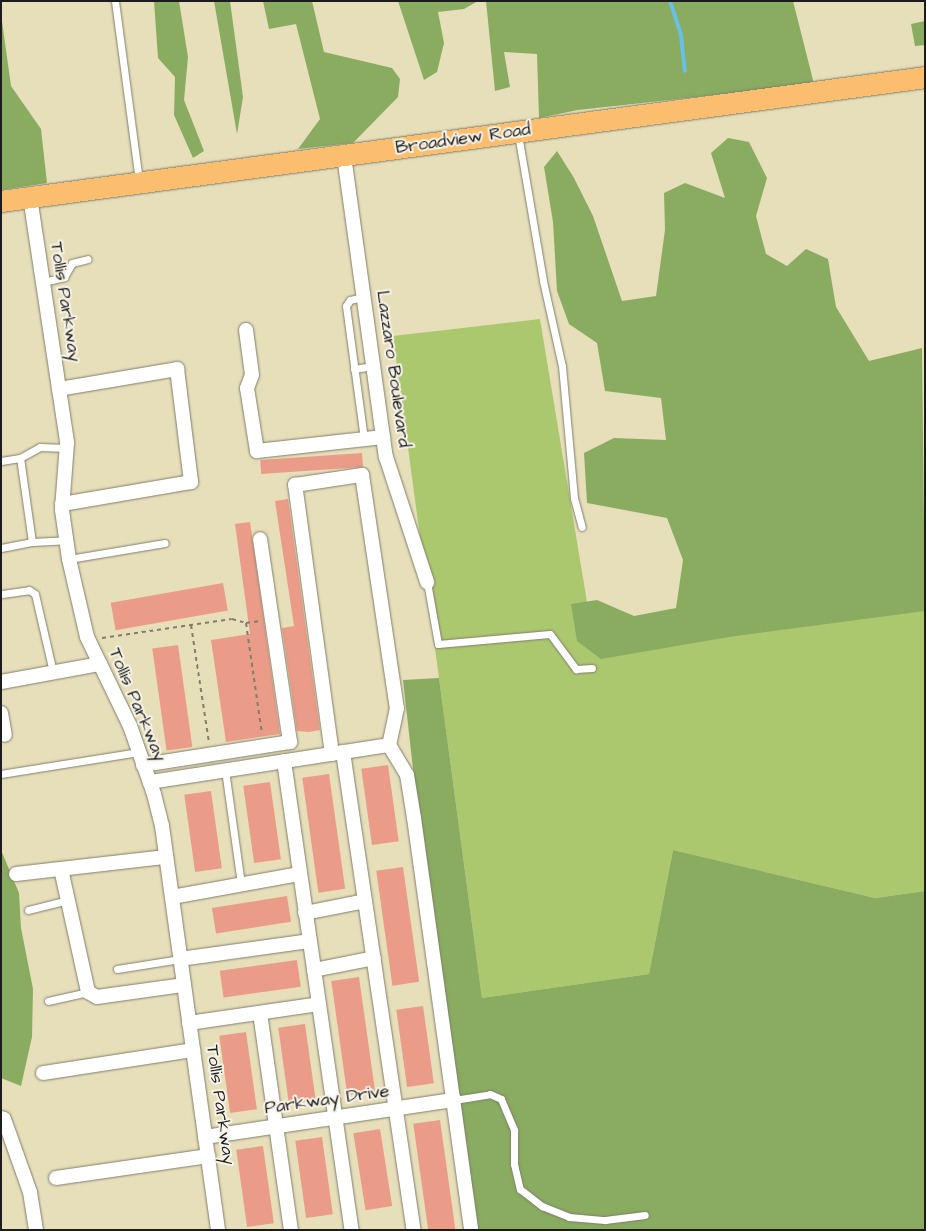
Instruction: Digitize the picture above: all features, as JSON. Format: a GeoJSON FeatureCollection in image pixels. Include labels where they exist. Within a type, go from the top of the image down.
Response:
{"type":"FeatureCollection","features":[{"type":"Feature","properties":{"kind":"main road","name":"Broadview Road"},"geometry":{"type":"LineString","coordinates":[[1,201],[925,77]]}},
{"type":"Feature","properties":{"kind":"street","name":"Lazzaro Boulevard"},"geometry":{"type":"LineString","coordinates":[[344,156],[386,457],[427,582]]}},
{"type":"Feature","properties":{"kind":"street","name":"Tollis Parkway"},"geometry":{"type":"LineString","coordinates":[[30,197],[67,448],[62,504],[68,559],[87,638],[150,782],[166,857],[218,1230]]}},
{"type":"Feature","properties":{"kind":"street"},"geometry":{"type":"LineString","coordinates":[[246,330],[252,375],[247,388],[257,451],[383,437]]}},
{"type":"Feature","properties":{"kind":"street"},"geometry":{"type":"LineString","coordinates":[[59,389],[177,369],[191,482],[62,504]]}},
{"type":"Feature","properties":{"kind":"street"},"geometry":{"type":"LineString","coordinates":[[414,1230],[365,901],[337,753],[295,485],[362,475],[397,708],[389,745],[407,775],[471,1230]]}},
{"type":"Feature","properties":{"kind":"street"},"geometry":{"type":"LineString","coordinates":[[140,758],[211,754],[290,742],[260,539]]}},
{"type":"Feature","properties":{"kind":"street"},"geometry":{"type":"LineString","coordinates":[[1,682],[100,664]]}},
{"type":"Feature","properties":{"kind":"street"},"geometry":{"type":"LineString","coordinates":[[1,713],[5,735]]}},
{"type":"Feature","properties":{"kind":"street"},"geometry":{"type":"LineString","coordinates":[[150,782],[389,745]]}},
{"type":"Feature","properties":{"kind":"street"},"geometry":{"type":"LineString","coordinates":[[284,761],[352,1230]]}},
{"type":"Feature","properties":{"kind":"street"},"geometry":{"type":"LineString","coordinates":[[16,874],[166,857]]}},
{"type":"Feature","properties":{"kind":"street"},"geometry":{"type":"LineString","coordinates":[[61,869],[88,992],[97,997],[184,985]]}},
{"type":"Feature","properties":{"kind":"street"},"geometry":{"type":"LineString","coordinates":[[172,897],[300,874]]}},
{"type":"Feature","properties":{"kind":"street"},"geometry":{"type":"LineString","coordinates":[[305,913],[365,901]]}},
{"type":"Feature","properties":{"kind":"street"},"geometry":{"type":"LineString","coordinates":[[180,959],[309,941]]}},
{"type":"Feature","properties":{"kind":"street"},"geometry":{"type":"LineString","coordinates":[[314,970],[374,958]]}},
{"type":"Feature","properties":{"kind":"street"},"geometry":{"type":"LineString","coordinates":[[189,1022],[319,1004]]}},
{"type":"Feature","properties":{"kind":"street"},"geometry":{"type":"LineString","coordinates":[[260,1012],[292,1230]]}},
{"type":"Feature","properties":{"kind":"street"},"geometry":{"type":"LineString","coordinates":[[43,1072],[193,1050]]}},
{"type":"Feature","properties":{"kind":"street","name":"Parkway Drive"},"geometry":{"type":"LineString","coordinates":[[205,1137],[454,1100]]}},
{"type":"Feature","properties":{"kind":"street"},"geometry":{"type":"LineString","coordinates":[[1,1118],[4,1119],[30,1192],[36,1230]]}},
{"type":"Feature","properties":{"kind":"street"},"geometry":{"type":"LineString","coordinates":[[56,1178],[208,1156]]}},
{"type":"Feature","properties":{"kind":"lane"},"geometry":{"type":"LineString","coordinates":[[114,1],[140,182]]}},
{"type":"Feature","properties":{"kind":"lane"},"geometry":{"type":"LineString","coordinates":[[518,131],[543,281],[562,366],[574,498],[582,527]]}},
{"type":"Feature","properties":{"kind":"lane"},"geometry":{"type":"LineString","coordinates":[[43,282],[64,278],[72,263],[88,259]]}},
{"type":"Feature","properties":{"kind":"lane"},"geometry":{"type":"LineString","coordinates":[[363,296],[350,300],[346,306],[364,439]]}},
{"type":"Feature","properties":{"kind":"lane"},"geometry":{"type":"LineString","coordinates":[[354,368],[373,366]]}},
{"type":"Feature","properties":{"kind":"lane"},"geometry":{"type":"LineString","coordinates":[[1,461],[20,458],[40,447],[67,448]]}},
{"type":"Feature","properties":{"kind":"lane"},"geometry":{"type":"LineString","coordinates":[[20,458],[32,542]]}},
{"type":"Feature","properties":{"kind":"lane"},"geometry":{"type":"LineString","coordinates":[[1,548],[32,542],[66,540]]}},
{"type":"Feature","properties":{"kind":"lane"},"geometry":{"type":"LineString","coordinates":[[68,559],[165,543]]}},
{"type":"Feature","properties":{"kind":"lane"},"geometry":{"type":"LineString","coordinates":[[427,582],[438,644],[550,634],[576,669],[592,668]]}},
{"type":"Feature","properties":{"kind":"lane"},"geometry":{"type":"LineString","coordinates":[[2,594],[29,590],[35,594],[53,672]]}},
{"type":"Feature","properties":{"kind":"lane"},"geometry":{"type":"LineString","coordinates":[[1,774],[140,758]]}},
{"type":"Feature","properties":{"kind":"lane"},"geometry":{"type":"LineString","coordinates":[[225,770],[241,884]]}},
{"type":"Feature","properties":{"kind":"lane"},"geometry":{"type":"LineString","coordinates":[[28,910],[68,900]]}},
{"type":"Feature","properties":{"kind":"lane"},"geometry":{"type":"LineString","coordinates":[[117,968],[180,959]]}},
{"type":"Feature","properties":{"kind":"lane"},"geometry":{"type":"LineString","coordinates":[[48,1001],[88,992]]}},
{"type":"Feature","properties":{"kind":"lane"},"geometry":{"type":"LineString","coordinates":[[454,1100],[490,1094],[501,1099],[514,1130],[514,1164],[520,1189],[542,1206],[568,1217],[606,1220],[645,1215]]}},
{"type":"Feature","properties":{"kind":"path"},"geometry":{"type":"LineString","coordinates":[[102,638],[232,618],[246,623],[272,620]]}},
{"type":"Feature","properties":{"kind":"path"},"geometry":{"type":"LineString","coordinates":[[246,623],[264,746]]}},
{"type":"Feature","properties":{"kind":"path"},"geometry":{"type":"LineString","coordinates":[[191,625],[211,754]]}},
{"type":"Feature","properties":{"kind":"green space"},"geometry":{"type":"Polygon","coordinates":[[[154,1],[179,1],[188,57],[184,100],[204,151],[193,158],[174,115],[175,77],[158,58],[154,1]]]}},
{"type":"Feature","properties":{"kind":"green space"},"geometry":{"type":"Polygon","coordinates":[[[214,1],[230,1],[243,97],[237,134],[214,1]]]}},
{"type":"Feature","properties":{"kind":"green space"},"geometry":{"type":"Polygon","coordinates":[[[263,1],[312,1],[324,52],[392,68],[400,79],[398,97],[353,143],[298,149],[320,119],[296,24],[269,29],[263,1]]]}},
{"type":"Feature","properties":{"kind":"green space"},"geometry":{"type":"Polygon","coordinates":[[[398,1],[478,1],[464,9],[438,12],[444,43],[437,72],[424,80],[398,1]]]}},
{"type":"Feature","properties":{"kind":"green space"},"geometry":{"type":"Polygon","coordinates":[[[486,1],[793,1],[814,84],[578,110],[539,118],[537,54],[504,52],[510,87],[495,91],[486,1]]]}},
{"type":"Feature","properties":{"kind":"green space"},"geometry":{"type":"Polygon","coordinates":[[[1,14],[11,86],[41,129],[47,183],[1,190],[1,14]]]}},
{"type":"Feature","properties":{"kind":"green space"},"geometry":{"type":"Polygon","coordinates":[[[925,21],[925,45],[915,46],[911,24],[925,21]]]}},
{"type":"Feature","properties":{"kind":"green space"},"geometry":{"type":"Polygon","coordinates":[[[728,138],[749,142],[767,178],[756,216],[766,254],[787,266],[806,249],[828,259],[836,307],[869,361],[922,348],[925,611],[729,637],[601,659],[577,641],[571,604],[597,600],[634,616],[676,608],[683,560],[667,518],[587,503],[584,453],[614,438],[666,440],[661,398],[605,391],[597,343],[569,324],[557,291],[553,222],[544,167],[557,151],[574,178],[593,216],[622,301],[656,296],[665,230],[664,193],[685,183],[725,198],[711,153],[728,138]]]}},
{"type":"Feature","properties":{"kind":"green space"},"geometry":{"type":"Polygon","coordinates":[[[540,319],[591,626],[925,591],[925,891],[875,898],[673,850],[649,974],[482,998],[393,336],[540,319]]]}},
{"type":"Feature","properties":{"kind":"green space"},"geometry":{"type":"Polygon","coordinates":[[[439,678],[482,998],[649,974],[673,850],[875,898],[925,891],[925,1230],[477,1230],[420,831],[403,680],[439,678]]]}},
{"type":"Feature","properties":{"kind":"green space"},"geometry":{"type":"Polygon","coordinates":[[[1,850],[19,893],[21,928],[33,989],[32,1037],[21,1086],[1,1078],[1,850]]]}},
{"type":"Feature","properties":{"kind":"building"},"geometry":{"type":"Polygon","coordinates":[[[362,453],[363,467],[261,474],[260,460],[362,453]]]}},
{"type":"Feature","properties":{"kind":"building"},"geometry":{"type":"Polygon","coordinates":[[[288,499],[320,730],[309,732],[297,731],[282,628],[294,626],[275,501],[288,499]]]}},
{"type":"Feature","properties":{"kind":"building"},"geometry":{"type":"Polygon","coordinates":[[[250,522],[280,734],[226,742],[211,640],[250,634],[235,524],[250,522]]]}},
{"type":"Feature","properties":{"kind":"building"},"geometry":{"type":"Polygon","coordinates":[[[223,583],[228,611],[116,630],[111,603],[223,583]]]}},
{"type":"Feature","properties":{"kind":"building"},"geometry":{"type":"Polygon","coordinates":[[[178,645],[192,747],[167,751],[152,649],[178,645]]]}},
{"type":"Feature","properties":{"kind":"building"},"geometry":{"type":"Polygon","coordinates":[[[388,765],[399,841],[372,845],[361,769],[388,765]]]}},
{"type":"Feature","properties":{"kind":"building"},"geometry":{"type":"Polygon","coordinates":[[[329,774],[345,889],[318,893],[302,778],[329,774]]]}},
{"type":"Feature","properties":{"kind":"building"},"geometry":{"type":"Polygon","coordinates":[[[270,782],[281,859],[254,863],[243,786],[270,782]]]}},
{"type":"Feature","properties":{"kind":"building"},"geometry":{"type":"Polygon","coordinates":[[[211,791],[222,868],[195,872],[184,795],[211,791]]]}},
{"type":"Feature","properties":{"kind":"building"},"geometry":{"type":"Polygon","coordinates":[[[403,867],[419,982],[392,986],[376,871],[403,867]]]}},
{"type":"Feature","properties":{"kind":"building"},"geometry":{"type":"Polygon","coordinates":[[[287,896],[291,922],[216,934],[212,908],[287,896]]]}},
{"type":"Feature","properties":{"kind":"building"},"geometry":{"type":"Polygon","coordinates":[[[297,960],[301,987],[224,998],[220,971],[297,960]]]}},
{"type":"Feature","properties":{"kind":"building"},"geometry":{"type":"Polygon","coordinates":[[[359,977],[375,1091],[347,1095],[331,981],[359,977]]]}},
{"type":"Feature","properties":{"kind":"building"},"geometry":{"type":"Polygon","coordinates":[[[423,1006],[434,1083],[407,1087],[396,1010],[423,1006]]]}},
{"type":"Feature","properties":{"kind":"building"},"geometry":{"type":"Polygon","coordinates":[[[305,1024],[316,1100],[289,1104],[278,1028],[305,1024]]]}},
{"type":"Feature","properties":{"kind":"building"},"geometry":{"type":"Polygon","coordinates":[[[246,1032],[257,1109],[230,1113],[219,1036],[246,1032]]]}},
{"type":"Feature","properties":{"kind":"building"},"geometry":{"type":"Polygon","coordinates":[[[440,1120],[455,1230],[428,1230],[413,1124],[440,1120]]]}},
{"type":"Feature","properties":{"kind":"building"},"geometry":{"type":"Polygon","coordinates":[[[380,1129],[392,1206],[366,1210],[353,1133],[380,1129]]]}},
{"type":"Feature","properties":{"kind":"building"},"geometry":{"type":"Polygon","coordinates":[[[322,1137],[333,1214],[306,1218],[295,1141],[322,1137]]]}},
{"type":"Feature","properties":{"kind":"building"},"geometry":{"type":"Polygon","coordinates":[[[263,1146],[274,1223],[247,1227],[236,1150],[263,1146]]]}},
{"type":"Feature","properties":{"kind":"waterway"},"geometry":{"type":"LineString","coordinates":[[670,1],[681,35],[685,71]]}}]}
